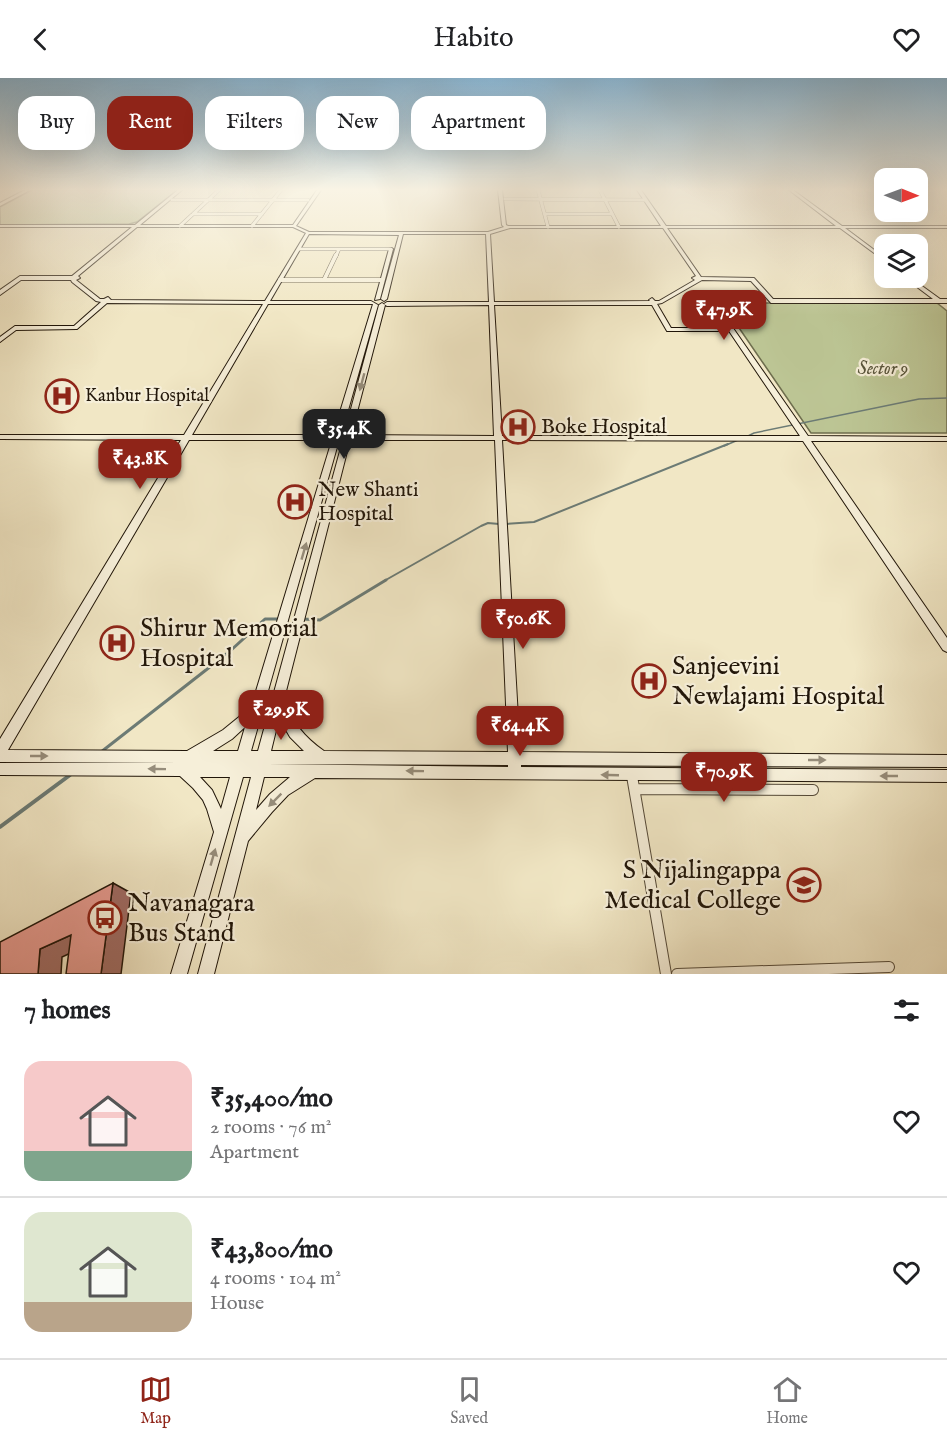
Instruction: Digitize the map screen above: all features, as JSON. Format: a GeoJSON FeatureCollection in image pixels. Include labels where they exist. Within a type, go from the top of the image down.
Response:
{"type":"FeatureCollection","features":[{"type":"Feature","properties":{"kind":"street"},"geometry":{"type":"LineString","coordinates":[[0,293],[20,278],[76,278],[131,232]]}},
{"type":"Feature","properties":{"kind":"street"},"geometry":{"type":"LineString","coordinates":[[0,751],[308,233],[493,232]]}},
{"type":"Feature","properties":{"kind":"street"},"geometry":{"type":"LineString","coordinates":[[665,232],[696,278]]}},
{"type":"Feature","properties":{"kind":"street"},"geometry":{"type":"LineString","coordinates":[[850,232],[874,250]]}},
{"type":"Feature","properties":{"kind":"street"},"geometry":{"type":"LineString","coordinates":[[206,974],[346,440],[379,302],[382,280],[398,233]]}},
{"type":"Feature","properties":{"kind":"street"},"geometry":{"type":"LineString","coordinates":[[179,974],[398,233]]}},
{"type":"Feature","properties":{"kind":"street"},"geometry":{"type":"LineString","coordinates":[[488,233],[515,772]]}},
{"type":"Feature","properties":{"kind":"street"},"geometry":{"type":"LineString","coordinates":[[299,249],[391,249]]}},
{"type":"Feature","properties":{"kind":"street"},"geometry":{"type":"LineString","coordinates":[[324,280],[339,249]]}},
{"type":"Feature","properties":{"kind":"street"},"geometry":{"type":"LineString","coordinates":[[76,278],[74,282],[98,300],[660,302],[696,278],[752,279],[771,301],[945,302]]}},
{"type":"Feature","properties":{"kind":"street"},"geometry":{"type":"LineString","coordinates":[[280,280],[382,280]]}},
{"type":"Feature","properties":{"kind":"street"},"geometry":{"type":"LineString","coordinates":[[923,288],[945,302]]}},
{"type":"Feature","properties":{"kind":"street"},"geometry":{"type":"LineString","coordinates":[[927,288],[945,302]]}},
{"type":"Feature","properties":{"kind":"street"},"geometry":{"type":"LineString","coordinates":[[0,340],[15,328],[75,328],[106,300]]}},
{"type":"Feature","properties":{"kind":"street"},"geometry":{"type":"LineString","coordinates":[[653,302],[669,330],[730,329],[947,647]]}},
{"type":"Feature","properties":{"kind":"street"},"geometry":{"type":"LineString","coordinates":[[727,441],[758,438],[947,443]]}},
{"type":"Feature","properties":{"kind":"street"},"geometry":{"type":"LineString","coordinates":[[0,439],[727,441],[748,443],[806,440],[947,439]]}},
{"type":"Feature","properties":{"kind":"street"},"geometry":{"type":"LineString","coordinates":[[187,756],[218,741],[238,727],[260,698]]}},
{"type":"Feature","properties":{"kind":"street"},"geometry":{"type":"LineString","coordinates":[[279,698],[292,731],[320,764]]}},
{"type":"Feature","properties":{"kind":"street"},"geometry":{"type":"LineString","coordinates":[[0,756],[187,756],[241,763]]}},
{"type":"Feature","properties":{"kind":"street"},"geometry":{"type":"LineString","coordinates":[[241,841],[276,797],[297,779],[320,764],[514,758],[947,761]]}},
{"type":"Feature","properties":{"kind":"street"},"geometry":{"type":"LineString","coordinates":[[0,769],[181,770],[241,763],[320,764],[515,772],[634,782],[813,790]]}},
{"type":"Feature","properties":{"kind":"street"},"geometry":{"type":"LineString","coordinates":[[181,770],[198,782],[207,792],[221,833]]}},
{"type":"Feature","properties":{"kind":"street"},"geometry":{"type":"LineString","coordinates":[[634,782],[947,776]]}},
{"type":"Feature","properties":{"kind":"street"},"geometry":{"type":"LineString","coordinates":[[634,782],[666,974]]}},
{"type":"Feature","properties":{"kind":"street"},"geometry":{"type":"LineString","coordinates":[[677,974],[889,967]]}},
{"type":"Feature","properties":{"kind":"green space","name":"Sector 9"},"geometry":{"type":"Polygon","coordinates":[[[722,303],[937,303],[947,311],[947,433],[811,433],[722,303]]]}},
{"type":"Feature","properties":{"kind":"building"},"geometry":{"type":"Polygon","coordinates":[[[113,883],[101,974],[66,974],[71,935],[40,949],[38,974],[0,974],[0,942],[113,883]]]}},
{"type":"Feature","properties":{"kind":"waterway"},"geometry":{"type":"LineString","coordinates":[[746,437],[754,433],[919,399],[947,398]]}},
{"type":"Feature","properties":{"kind":"waterway"},"geometry":{"type":"LineString","coordinates":[[724,446],[738,440]]}},
{"type":"Feature","properties":{"kind":"waterway"},"geometry":{"type":"LineString","coordinates":[[505,524],[534,522],[728,444]]}},
{"type":"Feature","properties":{"kind":"waterway"},"geometry":{"type":"LineString","coordinates":[[384,581],[481,526],[488,523],[499,524]]}},
{"type":"Feature","properties":{"kind":"waterway"},"geometry":{"type":"LineString","coordinates":[[303,619],[320,620],[386,580]]}},
{"type":"Feature","properties":{"kind":"waterway"},"geometry":{"type":"LineString","coordinates":[[101,752],[229,652],[265,619],[279,619]]}},
{"type":"Feature","properties":{"kind":"waterway"},"geometry":{"type":"LineString","coordinates":[[0,827],[70,775]]}},
{"type":"Feature","properties":{"kind":"place","name":"Kanbur Hospital"},"geometry":{"type":"Point","coordinates":[62,396]}},
{"type":"Feature","properties":{"kind":"place","name":"Boke Hospital"},"geometry":{"type":"Point","coordinates":[518,427]}},
{"type":"Feature","properties":{"kind":"place","name":"New Shanti Hospital"},"geometry":{"type":"Point","coordinates":[295,502]}},
{"type":"Feature","properties":{"kind":"place","name":"Shirur Memorial Hospital"},"geometry":{"type":"Point","coordinates":[117,643]}},
{"type":"Feature","properties":{"kind":"place","name":"Sanjeevini Newlajami Hospital"},"geometry":{"type":"Point","coordinates":[649,681]}},
{"type":"Feature","properties":{"kind":"place","name":"S Nijalingappa Medical College"},"geometry":{"type":"Point","coordinates":[804,885]}},
{"type":"Feature","properties":{"kind":"place","name":"Navanagara Bus Stand"},"geometry":{"type":"Point","coordinates":[105,918]}}]}
